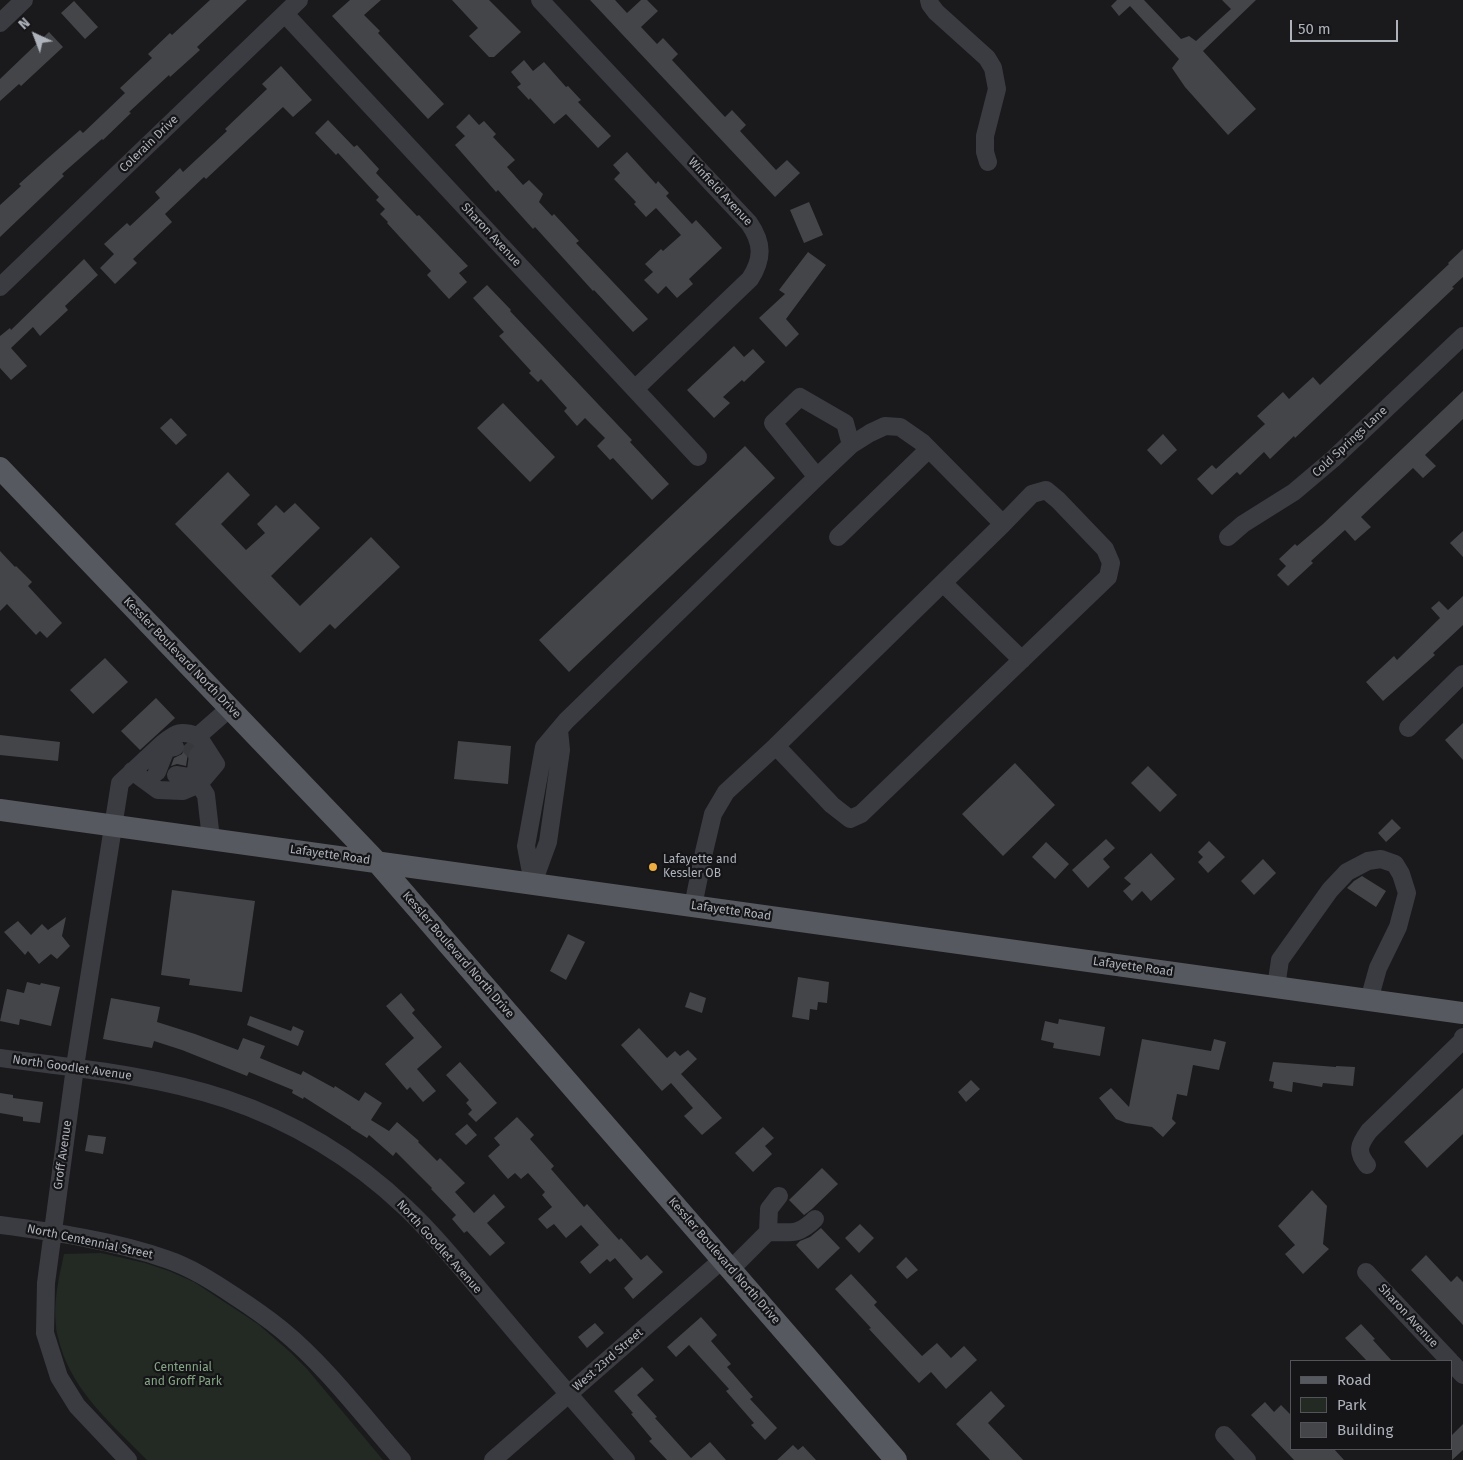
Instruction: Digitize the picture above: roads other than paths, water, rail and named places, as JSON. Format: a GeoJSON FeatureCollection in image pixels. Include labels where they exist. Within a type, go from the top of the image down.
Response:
{"type":"FeatureCollection","features":[{"type":"Feature","properties":{"kind":"main road","name":"Kessler Boulevard North Drive"},"geometry":{"type":"LineString","coordinates":[[0,468],[377,862],[896,1460]]}},
{"type":"Feature","properties":{"kind":"main road","name":"Lafayette Road"},"geometry":{"type":"LineString","coordinates":[[0,810],[1463,1013]]}},
{"type":"Feature","properties":{"kind":"street"},"geometry":{"type":"LineString","coordinates":[[0,23],[24,0]]}},
{"type":"Feature","properties":{"kind":"street","name":"Colerain Drive"},"geometry":{"type":"LineString","coordinates":[[0,287],[299,0]]}},
{"type":"Feature","properties":{"kind":"street","name":"Winfield Avenue"},"geometry":{"type":"LineString","coordinates":[[540,0],[749,223],[759,241],[759,261],[750,279],[635,389]]}},
{"type":"Feature","properties":{"kind":"street"},"geometry":{"type":"LineString","coordinates":[[929,0],[936,12],[987,58],[993,68],[997,89],[985,136],[985,152],[988,162]]}},
{"type":"Feature","properties":{"kind":"street","name":"Sharon Avenue"},"geometry":{"type":"LineString","coordinates":[[285,14],[698,458]]}},
{"type":"Feature","properties":{"kind":"street","name":"Cold Springs Lane"},"geometry":{"type":"LineString","coordinates":[[1228,537],[1242,524],[1294,492],[1333,459],[1463,336]]}},
{"type":"Feature","properties":{"kind":"street"},"geometry":{"type":"LineString","coordinates":[[817,477],[773,423],[800,397],[845,423],[851,446]]}},
{"type":"Feature","properties":{"kind":"street"},"geometry":{"type":"LineString","coordinates":[[533,883],[548,842],[561,750],[559,730],[566,721],[851,446],[870,433],[885,426],[900,427],[923,442],[1003,524]]}},
{"type":"Feature","properties":{"kind":"street"},"geometry":{"type":"LineString","coordinates":[[838,537],[929,449]]}},
{"type":"Feature","properties":{"kind":"street"},"geometry":{"type":"LineString","coordinates":[[693,906],[713,814],[726,792],[776,746],[1032,494],[1046,490],[1106,548],[1111,563],[1108,577],[861,814],[850,820],[832,805],[776,746]]}},
{"type":"Feature","properties":{"kind":"street"},"geometry":{"type":"LineString","coordinates":[[943,583],[1022,660]]}},
{"type":"Feature","properties":{"kind":"street"},"geometry":{"type":"LineString","coordinates":[[1408,728],[1463,674]]}},
{"type":"Feature","properties":{"kind":"street","name":"Groff Avenue"},"geometry":{"type":"LineString","coordinates":[[128,1460],[77,1406],[59,1377],[45,1333],[46,1283],[52,1232],[75,1068],[120,783],[132,771],[180,761],[230,708]]}},
{"type":"Feature","properties":{"kind":"street"},"geometry":{"type":"LineString","coordinates":[[132,771],[158,790],[183,791],[180,761]]}},
{"type":"Feature","properties":{"kind":"street"},"geometry":{"type":"LineString","coordinates":[[180,761],[206,795],[211,839]]}},
{"type":"Feature","properties":{"kind":"street"},"geometry":{"type":"LineString","coordinates":[[1276,987],[1280,960],[1330,890],[1347,872],[1368,861],[1381,859],[1394,864],[1401,874],[1407,893],[1398,927],[1378,968],[1368,1000]]}},
{"type":"Feature","properties":{"kind":"street"},"geometry":{"type":"LineString","coordinates":[[1367,1165],[1359,1151],[1361,1142],[1369,1131],[1463,1037]]}},
{"type":"Feature","properties":{"kind":"street","name":"North Goodlet Avenue"},"geometry":{"type":"LineString","coordinates":[[0,1058],[170,1084],[215,1095],[278,1120],[336,1153],[384,1188],[423,1226],[626,1460]]}},
{"type":"Feature","properties":{"kind":"street"},"geometry":{"type":"LineString","coordinates":[[779,1196],[768,1209],[768,1232],[792,1233],[806,1228],[815,1219]]}},
{"type":"Feature","properties":{"kind":"street","name":"North Centennial Street"},"geometry":{"type":"LineString","coordinates":[[0,1225],[52,1232],[127,1248],[167,1259],[204,1276],[260,1312],[316,1361],[402,1460]]}},
{"type":"Feature","properties":{"kind":"street","name":"West 23rd Street"},"geometry":{"type":"LineString","coordinates":[[494,1460],[568,1394],[726,1264],[768,1232]]}},
{"type":"Feature","properties":{"kind":"street","name":"Sharon Avenue"},"geometry":{"type":"LineString","coordinates":[[1366,1272],[1449,1360]]}},
{"type":"Feature","properties":{"kind":"street","name":"Sharon Avenue"},"geometry":{"type":"LineString","coordinates":[[1453,1364],[1463,1374]]}},
{"type":"Feature","properties":{"kind":"street"},"geometry":{"type":"LineString","coordinates":[[1224,1435],[1247,1460]]}},
{"type":"Feature","properties":{"kind":"tunnel"},"geometry":{"type":"LineString","coordinates":[[187,743],[198,755]]}},
{"type":"Feature","properties":{"kind":"place","name":"Lafayette and Kessler OB"},"geometry":{"type":"Point","coordinates":[653,867]}},
{"type":"Feature","properties":{"kind":"park label","name":"Centennial and Groff Park"},"geometry":{"type":"Point","coordinates":[183,1375]}}]}
